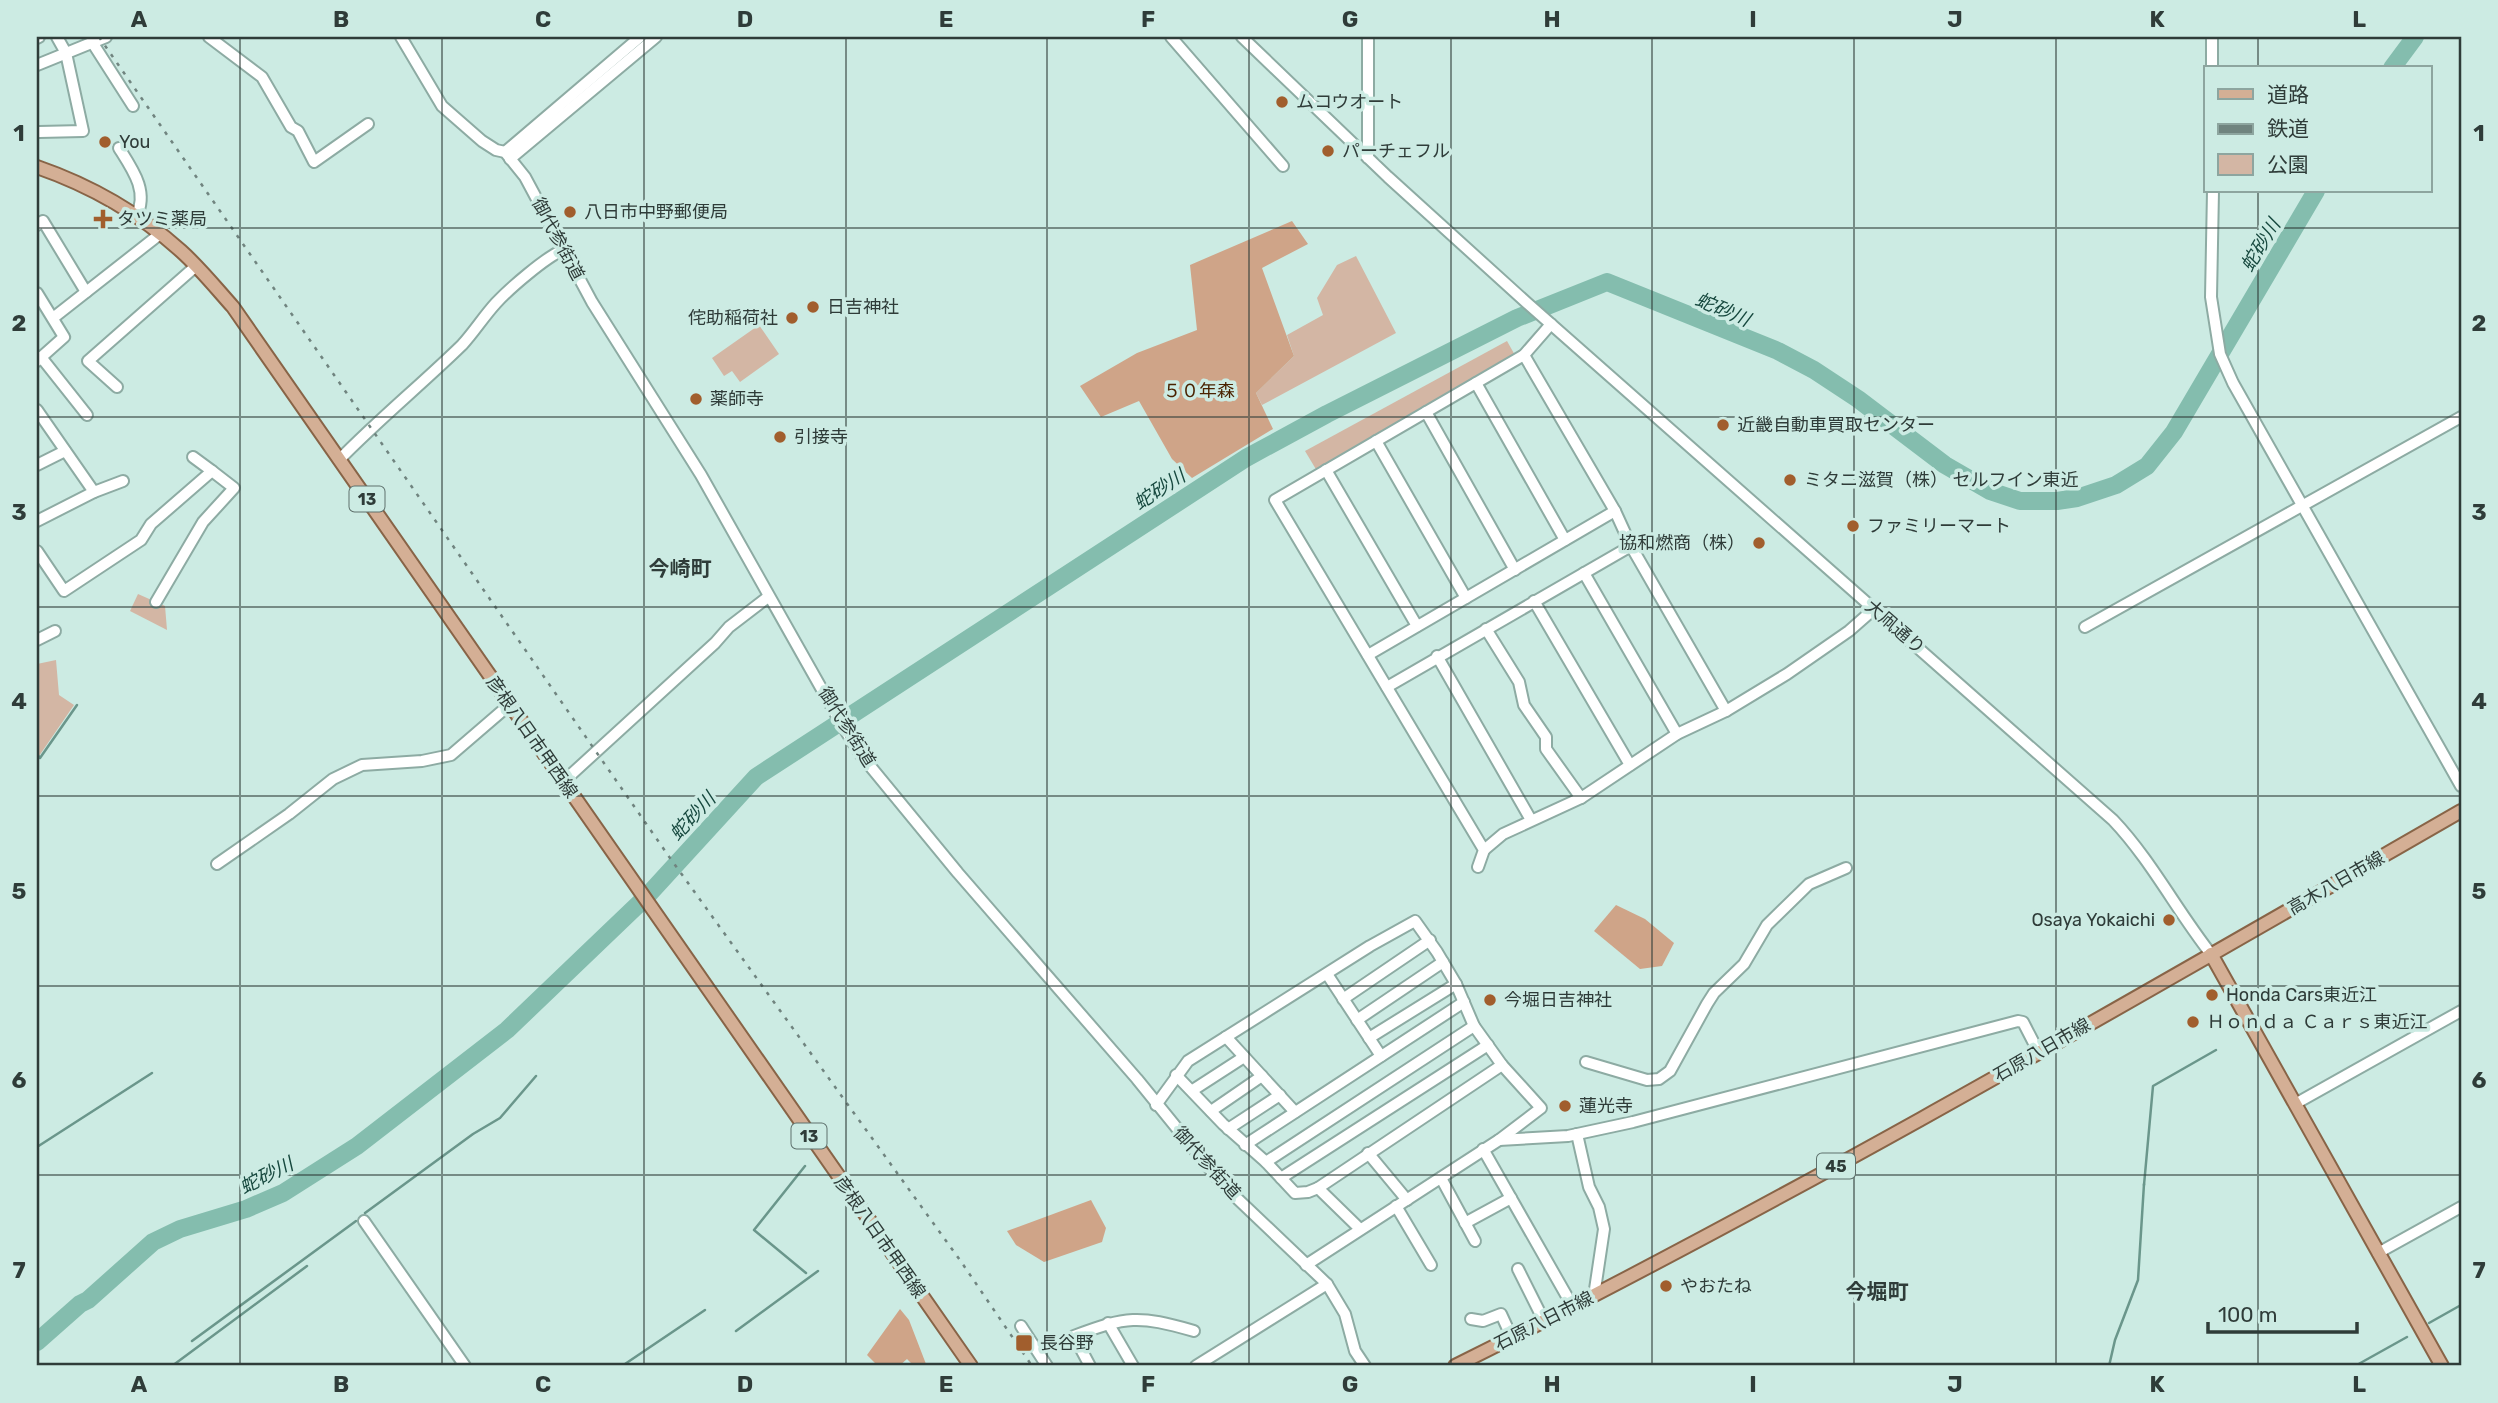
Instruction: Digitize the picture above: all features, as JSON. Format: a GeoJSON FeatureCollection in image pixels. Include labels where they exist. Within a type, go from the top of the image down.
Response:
{"type":"FeatureCollection","features":[{"type":"Feature","properties":{"kind":"main road","name":"彦根八日市甲西線"},"geometry":{"type":"LineString","coordinates":[[37,167],[108,199],[160,234],[196,266],[233,307],[971,1366]]}},
{"type":"Feature","properties":{"kind":"main road","name":"高木八日市線"},"geometry":{"type":"LineString","coordinates":[[2211,954],[2461,811]]}},
{"type":"Feature","properties":{"kind":"main road","name":"石原八日市線"},"geometry":{"type":"LineString","coordinates":[[1455,1366],[1737,1222],[2211,954]]}},
{"type":"Feature","properties":{"kind":"main road"},"geometry":{"type":"LineString","coordinates":[[2211,954],[2442,1366]]}},
{"type":"Feature","properties":{"kind":"street"},"geometry":{"type":"LineString","coordinates":[[39,132],[83,131],[66,53],[57,37]]}},
{"type":"Feature","properties":{"kind":"street"},"geometry":{"type":"LineString","coordinates":[[37,65],[106,37]]}},
{"type":"Feature","properties":{"kind":"street"},"geometry":{"type":"LineString","coordinates":[[209,37],[262,77],[291,127],[298,131],[314,162],[368,124]]}},
{"type":"Feature","properties":{"kind":"street","name":"御代参街道"},"geometry":{"type":"LineString","coordinates":[[401,37],[442,106],[482,141],[508,156],[524,177],[592,302],[701,475],[768,597],[861,755],[965,881],[1137,1079],[1223,1185],[1326,1284],[1345,1314],[1355,1351],[1365,1366]]}},
{"type":"Feature","properties":{"kind":"street"},"geometry":{"type":"LineString","coordinates":[[508,156],[640,37]]}},
{"type":"Feature","properties":{"kind":"street"},"geometry":{"type":"LineString","coordinates":[[508,156],[656,37]]}},
{"type":"Feature","properties":{"kind":"street"},"geometry":{"type":"LineString","coordinates":[[1171,37],[1283,166]]}},
{"type":"Feature","properties":{"kind":"street","name":"大凧通り"},"geometry":{"type":"LineString","coordinates":[[1242,37],[1368,158],[1527,303],[2113,820],[2126,834],[2183,919],[2211,954]]}},
{"type":"Feature","properties":{"kind":"street"},"geometry":{"type":"LineString","coordinates":[[1368,37],[1368,158]]}},
{"type":"Feature","properties":{"kind":"street"},"geometry":{"type":"LineString","coordinates":[[2211,37],[2212,66]]}},
{"type":"Feature","properties":{"kind":"street"},"geometry":{"type":"LineString","coordinates":[[92,42],[133,106]]}},
{"type":"Feature","properties":{"kind":"street"},"geometry":{"type":"LineString","coordinates":[[119,148],[141,188],[142,206],[136,217]]}},
{"type":"Feature","properties":{"kind":"street"},"geometry":{"type":"LineString","coordinates":[[2213,192],[2211,297],[2220,354],[2233,383],[2461,786]]}},
{"type":"Feature","properties":{"kind":"street"},"geometry":{"type":"LineString","coordinates":[[37,225],[43,221],[86,292]]}},
{"type":"Feature","properties":{"kind":"street"},"geometry":{"type":"LineString","coordinates":[[53,318],[160,234]]}},
{"type":"Feature","properties":{"kind":"street"},"geometry":{"type":"LineString","coordinates":[[339,460],[370,428],[465,342],[497,302],[539,264],[563,250]]}},
{"type":"Feature","properties":{"kind":"street"},"geometry":{"type":"LineString","coordinates":[[117,387],[88,361],[196,266]]}},
{"type":"Feature","properties":{"kind":"street"},"geometry":{"type":"LineString","coordinates":[[37,293],[64,337],[39,359],[87,415]]}},
{"type":"Feature","properties":{"kind":"street"},"geometry":{"type":"LineString","coordinates":[[1484,850],[1275,500],[1524,355],[1551,324]]}},
{"type":"Feature","properties":{"kind":"street"},"geometry":{"type":"LineString","coordinates":[[1524,355],[1726,710]]}},
{"type":"Feature","properties":{"kind":"street"},"geometry":{"type":"LineString","coordinates":[[1476,383],[1565,540]]}},
{"type":"Feature","properties":{"kind":"street"},"geometry":{"type":"LineString","coordinates":[[37,410],[94,492]]}},
{"type":"Feature","properties":{"kind":"street"},"geometry":{"type":"LineString","coordinates":[[1426,412],[1515,569]]}},
{"type":"Feature","properties":{"kind":"street"},"geometry":{"type":"LineString","coordinates":[[2085,627],[2461,417]]}},
{"type":"Feature","properties":{"kind":"street"},"geometry":{"type":"LineString","coordinates":[[1376,442],[1466,598]]}},
{"type":"Feature","properties":{"kind":"street"},"geometry":{"type":"LineString","coordinates":[[37,465],[65,451]]}},
{"type":"Feature","properties":{"kind":"street"},"geometry":{"type":"LineString","coordinates":[[156,602],[203,522],[234,488],[192,457]]}},
{"type":"Feature","properties":{"kind":"street"},"geometry":{"type":"LineString","coordinates":[[1326,470],[1418,626]]}},
{"type":"Feature","properties":{"kind":"street"},"geometry":{"type":"LineString","coordinates":[[37,551],[64,590],[141,540],[151,524],[212,471]]}},
{"type":"Feature","properties":{"kind":"street"},"geometry":{"type":"LineString","coordinates":[[37,521],[94,492],[123,481]]}},
{"type":"Feature","properties":{"kind":"street"},"geometry":{"type":"LineString","coordinates":[[1368,655],[1615,511]]}},
{"type":"Feature","properties":{"kind":"street"},"geometry":{"type":"LineString","coordinates":[[1387,687],[1631,546]]}},
{"type":"Feature","properties":{"kind":"street"},"geometry":{"type":"LineString","coordinates":[[1584,573],[1677,734]]}},
{"type":"Feature","properties":{"kind":"street"},"geometry":{"type":"LineString","coordinates":[[564,781],[715,643],[729,626],[768,597]]}},
{"type":"Feature","properties":{"kind":"street"},"geometry":{"type":"LineString","coordinates":[[1534,601],[1630,765]]}},
{"type":"Feature","properties":{"kind":"street"},"geometry":{"type":"LineString","coordinates":[[1478,867],[1484,850],[1503,834],[1581,798],[1677,734],[1726,710],[1839,638],[1874,609]]}},
{"type":"Feature","properties":{"kind":"street"},"geometry":{"type":"LineString","coordinates":[[1486,629],[1519,682],[1524,705],[1546,737],[1546,749],[1581,798]]}},
{"type":"Feature","properties":{"kind":"street"},"geometry":{"type":"LineString","coordinates":[[37,640],[55,631]]}},
{"type":"Feature","properties":{"kind":"street"},"geometry":{"type":"LineString","coordinates":[[1437,656],[1531,820]]}},
{"type":"Feature","properties":{"kind":"street"},"geometry":{"type":"LineString","coordinates":[[217,864],[280,821],[333,779],[362,765],[422,761],[451,755],[509,705]]}},
{"type":"Feature","properties":{"kind":"street"},"geometry":{"type":"LineString","coordinates":[[1586,1062],[1647,1080],[1659,1079],[1670,1071],[1714,993],[1744,964],[1767,925],[1809,884],[1846,868]]}},
{"type":"Feature","properties":{"kind":"street"},"geometry":{"type":"LineString","coordinates":[[1156,1105],[1188,1061],[1415,921],[1443,962],[1474,1026],[1502,1065],[1541,1108],[1499,1140],[1307,1265]]}},
{"type":"Feature","properties":{"kind":"street"},"geometry":{"type":"LineString","coordinates":[[1343,999],[1430,940]]}},
{"type":"Feature","properties":{"kind":"street"},"geometry":{"type":"LineString","coordinates":[[1357,1020],[1443,962]]}},
{"type":"Feature","properties":{"kind":"street"},"geometry":{"type":"LineString","coordinates":[[1327,974],[1381,1056]]}},
{"type":"Feature","properties":{"kind":"street"},"geometry":{"type":"LineString","coordinates":[[1369,1038],[1455,984]]}},
{"type":"Feature","properties":{"kind":"street"},"geometry":{"type":"LineString","coordinates":[[1245,1145],[1464,1002]]}},
{"type":"Feature","properties":{"kind":"street"},"geometry":{"type":"LineString","coordinates":[[2295,1104],[2461,1011]]}},
{"type":"Feature","properties":{"kind":"street"},"geometry":{"type":"LineString","coordinates":[[1499,1140],[1577,1135],[2018,1021],[2023,1022],[2039,1053]]}},
{"type":"Feature","properties":{"kind":"street"},"geometry":{"type":"LineString","coordinates":[[1266,1162],[1474,1026]]}},
{"type":"Feature","properties":{"kind":"street"},"geometry":{"type":"LineString","coordinates":[[1226,1037],[1295,1112]]}},
{"type":"Feature","properties":{"kind":"street"},"geometry":{"type":"LineString","coordinates":[[1281,1178],[1488,1045]]}},
{"type":"Feature","properties":{"kind":"street"},"geometry":{"type":"LineString","coordinates":[[1192,1090],[1244,1058]]}},
{"type":"Feature","properties":{"kind":"street"},"geometry":{"type":"LineString","coordinates":[[1176,1075],[1295,1193],[1318,1188],[1502,1065]]}},
{"type":"Feature","properties":{"kind":"street"},"geometry":{"type":"LineString","coordinates":[[1211,1111],[1262,1076]]}},
{"type":"Feature","properties":{"kind":"street"},"geometry":{"type":"LineString","coordinates":[[1228,1129],[1279,1095]]}},
{"type":"Feature","properties":{"kind":"street"},"geometry":{"type":"LineString","coordinates":[[1577,1135],[1589,1187],[1600,1208],[1604,1229],[1594,1296]]}},
{"type":"Feature","properties":{"kind":"street"},"geometry":{"type":"LineString","coordinates":[[1483,1149],[1573,1307]]}},
{"type":"Feature","properties":{"kind":"street"},"geometry":{"type":"LineString","coordinates":[[1368,1153],[1407,1200]]}},
{"type":"Feature","properties":{"kind":"street"},"geometry":{"type":"LineString","coordinates":[[1441,1178],[1475,1241]]}},
{"type":"Feature","properties":{"kind":"street"},"geometry":{"type":"LineString","coordinates":[[1318,1188],[1360,1229]]}},
{"type":"Feature","properties":{"kind":"street"},"geometry":{"type":"LineString","coordinates":[[1465,1223],[1511,1198]]}},
{"type":"Feature","properties":{"kind":"street"},"geometry":{"type":"LineString","coordinates":[[1396,1206],[1431,1265]]}},
{"type":"Feature","properties":{"kind":"street"},"geometry":{"type":"LineString","coordinates":[[2378,1253],[2461,1207]]}},
{"type":"Feature","properties":{"kind":"street"},"geometry":{"type":"LineString","coordinates":[[364,1221],[465,1366]]}},
{"type":"Feature","properties":{"kind":"street"},"geometry":{"type":"LineString","coordinates":[[1518,1269],[1544,1321]]}},
{"type":"Feature","properties":{"kind":"street"},"geometry":{"type":"LineString","coordinates":[[1196,1366],[1326,1284]]}},
{"type":"Feature","properties":{"kind":"street"},"geometry":{"type":"LineString","coordinates":[[1471,1319],[1483,1321],[1501,1314],[1512,1338]]}},
{"type":"Feature","properties":{"kind":"street"},"geometry":{"type":"LineString","coordinates":[[1090,1366],[1074,1336],[1108,1323],[1131,1319],[1157,1321],[1194,1331]]}},
{"type":"Feature","properties":{"kind":"street"},"geometry":{"type":"LineString","coordinates":[[1108,1323],[1133,1366]]}},
{"type":"Feature","properties":{"kind":"street"},"geometry":{"type":"LineString","coordinates":[[1021,1326],[1047,1366]]}},
{"type":"Feature","properties":{"kind":"green space","name":"５０年森"},"geometry":{"type":"Polygon","coordinates":[[[1292,221],[1308,244],[1262,268],[1294,356],[1256,393],[1273,429],[1192,478],[1172,459],[1139,401],[1101,417],[1080,386],[1137,353],[1197,330],[1190,265],[1292,221]]]}},
{"type":"Feature","properties":{"kind":"green space"},"geometry":{"type":"Polygon","coordinates":[[[1356,256],[1396,333],[1262,405],[1256,393],[1294,356],[1287,335],[1323,315],[1317,298],[1337,265],[1356,256]]]}},
{"type":"Feature","properties":{"kind":"green space"},"geometry":{"type":"Polygon","coordinates":[[[759,325],[779,354],[740,382],[732,371],[724,376],[712,358],[759,325]]]}},
{"type":"Feature","properties":{"kind":"green space"},"geometry":{"type":"Polygon","coordinates":[[[1507,341],[1516,357],[1317,471],[1305,451],[1507,341]]]}},
{"type":"Feature","properties":{"kind":"green space"},"geometry":{"type":"Polygon","coordinates":[[[138,594],[165,606],[167,630],[130,611],[138,594]]]}},
{"type":"Feature","properties":{"kind":"green space"},"geometry":{"type":"Polygon","coordinates":[[[56,660],[59,695],[74,705],[39,756],[37,664],[56,660]]]}},
{"type":"Feature","properties":{"kind":"green space"},"geometry":{"type":"Polygon","coordinates":[[[1616,905],[1645,919],[1674,943],[1662,966],[1640,969],[1594,931],[1616,905]]]}},
{"type":"Feature","properties":{"kind":"green space"},"geometry":{"type":"Polygon","coordinates":[[[1091,1200],[1106,1228],[1102,1242],[1044,1262],[1016,1245],[1007,1231],[1091,1200]]]}},
{"type":"Feature","properties":{"kind":"green space"},"geometry":{"type":"Polygon","coordinates":[[[900,1309],[909,1320],[926,1364],[923,1366],[914,1366],[907,1359],[899,1366],[878,1366],[867,1355],[900,1309]]]}},
{"type":"Feature","properties":{"kind":"waterway","name":"蛇砂川"},"geometry":{"type":"LineString","coordinates":[[2393,66],[2415,37]]}},
{"type":"Feature","properties":{"kind":"waterway","name":"蛇砂川"},"geometry":{"type":"LineString","coordinates":[[37,1342],[153,1242],[180,1229],[246,1209],[283,1193],[357,1146],[507,1030],[648,895],[756,777],[1246,458],[1517,318],[1607,282],[1778,351],[1814,370],[1858,399],[1945,465],[1990,491],[2020,501],[2077,498],[2116,485],[2147,466],[2174,432],[2315,192]]}},
{"type":"Feature","properties":{"kind":"waterway"},"geometry":{"type":"LineString","coordinates":[[37,754],[40,758],[77,705]]}},
{"type":"Feature","properties":{"kind":"waterway"},"geometry":{"type":"LineString","coordinates":[[2144,1185],[2153,1086],[2216,1050]]}},
{"type":"Feature","properties":{"kind":"waterway"},"geometry":{"type":"LineString","coordinates":[[37,1147],[152,1073]]}},
{"type":"Feature","properties":{"kind":"waterway"},"geometry":{"type":"LineString","coordinates":[[365,1213],[473,1134],[500,1118],[536,1076]]}},
{"type":"Feature","properties":{"kind":"waterway"},"geometry":{"type":"LineString","coordinates":[[805,1166],[754,1230],[806,1273]]}},
{"type":"Feature","properties":{"kind":"waterway"},"geometry":{"type":"LineString","coordinates":[[2109,1366],[2115,1340],[2138,1280],[2144,1184]]}},
{"type":"Feature","properties":{"kind":"waterway"},"geometry":{"type":"LineString","coordinates":[[192,1341],[356,1221]]}},
{"type":"Feature","properties":{"kind":"waterway"},"geometry":{"type":"LineString","coordinates":[[172,1366],[307,1266]]}},
{"type":"Feature","properties":{"kind":"waterway"},"geometry":{"type":"LineString","coordinates":[[736,1331],[818,1271]]}},
{"type":"Feature","properties":{"kind":"waterway"},"geometry":{"type":"LineString","coordinates":[[2429,1323],[2461,1305]]}},
{"type":"Feature","properties":{"kind":"waterway"},"geometry":{"type":"LineString","coordinates":[[622,1366],[705,1310]]}},
{"type":"Feature","properties":{"kind":"waterway"},"geometry":{"type":"LineString","coordinates":[[2355,1366],[2407,1337]]}},
{"type":"Feature","properties":{"kind":"railway"},"geometry":{"type":"LineString","coordinates":[[99,37],[670,858],[962,1263],[1032,1366]]}},
{"type":"Feature","properties":{"kind":"place","name":"ムコウオート"},"geometry":{"type":"Point","coordinates":[1282,102]}},
{"type":"Feature","properties":{"kind":"place","name":"You"},"geometry":{"type":"Point","coordinates":[105,142]}},
{"type":"Feature","properties":{"kind":"place","name":"パーチェフル"},"geometry":{"type":"Point","coordinates":[1328,151]}},
{"type":"Feature","properties":{"kind":"place","name":"八日市中野郵便局"},"geometry":{"type":"Point","coordinates":[570,212]}},
{"type":"Feature","properties":{"kind":"place","name":"タツミ薬局"},"geometry":{"type":"Point","coordinates":[103,219]}},
{"type":"Feature","properties":{"kind":"place","name":"日吉神社"},"geometry":{"type":"Point","coordinates":[813,307]}},
{"type":"Feature","properties":{"kind":"place","name":"侘助稲荷社"},"geometry":{"type":"Point","coordinates":[792,318]}},
{"type":"Feature","properties":{"kind":"place","name":"薬師寺"},"geometry":{"type":"Point","coordinates":[696,399]}},
{"type":"Feature","properties":{"kind":"place","name":"近畿自動車買取センター"},"geometry":{"type":"Point","coordinates":[1723,425]}},
{"type":"Feature","properties":{"kind":"place","name":"引接寺"},"geometry":{"type":"Point","coordinates":[780,437]}},
{"type":"Feature","properties":{"kind":"place","name":"ミタニ滋賀（株） セルフイン東近"},"geometry":{"type":"Point","coordinates":[1790,480]}},
{"type":"Feature","properties":{"kind":"place","name":"ファミリーマート"},"geometry":{"type":"Point","coordinates":[1853,526]}},
{"type":"Feature","properties":{"kind":"place","name":"協和燃商（株）"},"geometry":{"type":"Point","coordinates":[1759,543]}},
{"type":"Feature","properties":{"kind":"place","name":"Osaya Yokaichi"},"geometry":{"type":"Point","coordinates":[2169,920]}},
{"type":"Feature","properties":{"kind":"place","name":"Honda Cars東近江"},"geometry":{"type":"Point","coordinates":[2212,995]}},
{"type":"Feature","properties":{"kind":"place","name":"今堀日吉神社"},"geometry":{"type":"Point","coordinates":[1490,1000]}},
{"type":"Feature","properties":{"kind":"place","name":"Ｈｏｎｄａ Ｃａｒｓ東近江"},"geometry":{"type":"Point","coordinates":[2193,1022]}},
{"type":"Feature","properties":{"kind":"place","name":"蓮光寺"},"geometry":{"type":"Point","coordinates":[1565,1106]}},
{"type":"Feature","properties":{"kind":"place","name":"やおたね"},"geometry":{"type":"Point","coordinates":[1666,1286]}},
{"type":"Feature","properties":{"kind":"place","name":"長谷野"},"geometry":{"type":"Point","coordinates":[1024,1343]}},
{"type":"Feature","properties":{"kind":"district","name":"今崎町"},"geometry":{"type":"Point","coordinates":[680,569]}},
{"type":"Feature","properties":{"kind":"district","name":"今堀町"},"geometry":{"type":"Point","coordinates":[1877,1292]}}]}
